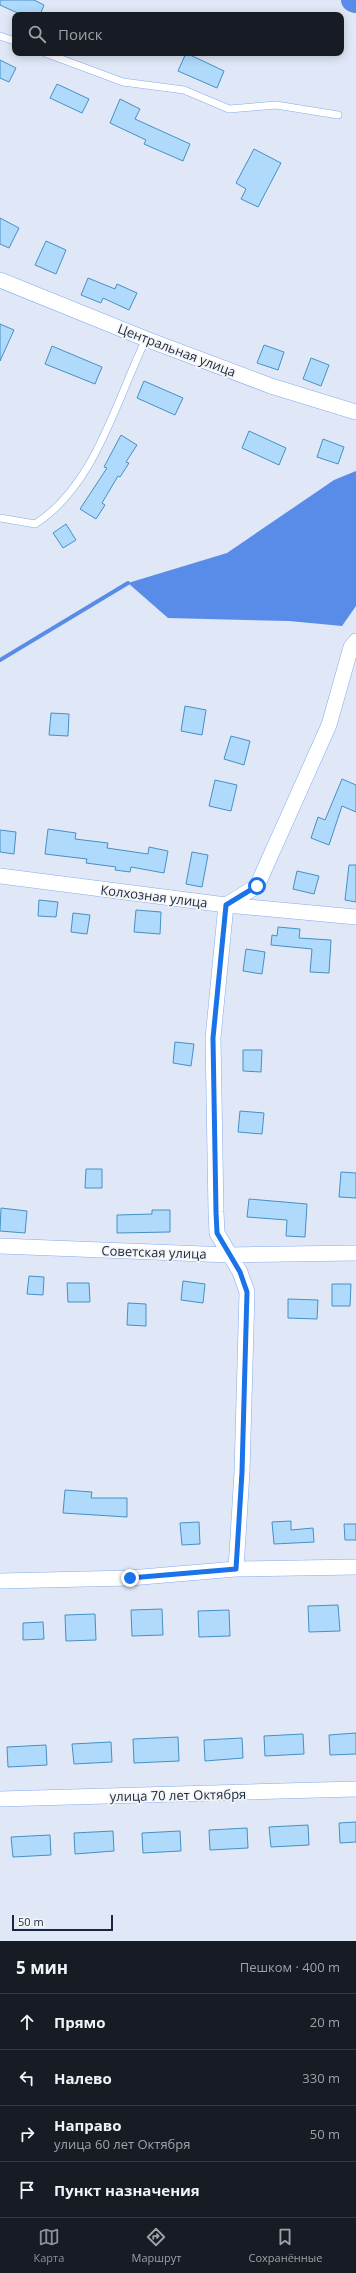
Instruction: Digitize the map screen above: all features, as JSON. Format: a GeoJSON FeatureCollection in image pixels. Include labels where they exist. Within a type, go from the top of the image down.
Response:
{"type":"FeatureCollection","features":[{"type":"Feature","properties":{"kind":"street","name":"Центральная улица"},"geometry":{"type":"LineString","coordinates":[[0,280],[146,339],[271,386],[356,412]]}},
{"type":"Feature","properties":{"kind":"street"},"geometry":{"type":"LineString","coordinates":[[236,1569],[242,1472],[247,1292],[240,1272],[217,1233],[213,1038],[226,905],[257,886],[329,725],[351,647],[356,641]]}},
{"type":"Feature","properties":{"kind":"street","name":"Колхозная улица"},"geometry":{"type":"LineString","coordinates":[[0,876],[226,905],[356,917]]}},
{"type":"Feature","properties":{"kind":"street","name":"Советская улица"},"geometry":{"type":"LineString","coordinates":[[0,1246],[230,1255],[356,1253]]}},
{"type":"Feature","properties":{"kind":"street"},"geometry":{"type":"LineString","coordinates":[[0,1581],[130,1578],[236,1569],[356,1567]]}},
{"type":"Feature","properties":{"kind":"street","name":"улица 70 лет Октября"},"geometry":{"type":"LineString","coordinates":[[0,1799],[356,1789]]}},
{"type":"Feature","properties":{"kind":"lane"},"geometry":{"type":"LineString","coordinates":[[0,36],[12,40]]}},
{"type":"Feature","properties":{"kind":"lane"},"geometry":{"type":"LineString","coordinates":[[53,56],[123,82],[184,90],[229,109],[276,105],[338,115]]}},
{"type":"Feature","properties":{"kind":"lane"},"geometry":{"type":"LineString","coordinates":[[0,518],[35,524],[52,513],[66,498],[93,458],[146,339]]}},
{"type":"Feature","properties":{"kind":"water"},"geometry":{"type":"Polygon","coordinates":[[[356,471],[356,606],[342,626],[289,621],[168,618],[128,583],[227,553],[334,480],[356,471]]]}},
{"type":"Feature","properties":{"kind":"building"},"geometry":{"type":"Polygon","coordinates":[[[0,0],[34,0],[44,5],[41,12],[15,12],[0,5],[0,0]]]}},
{"type":"Feature","properties":{"kind":"building"},"geometry":{"type":"Polygon","coordinates":[[[185,56],[192,56],[224,71],[217,88],[178,71],[185,56]]]}},
{"type":"Feature","properties":{"kind":"building"},"geometry":{"type":"Polygon","coordinates":[[[0,60],[16,68],[9,82],[0,78],[0,60]]]}},
{"type":"Feature","properties":{"kind":"building"},"geometry":{"type":"Polygon","coordinates":[[[57,84],[89,99],[82,113],[50,98],[57,84]]]}},
{"type":"Feature","properties":{"kind":"building"},"geometry":{"type":"Polygon","coordinates":[[[120,99],[140,109],[135,119],[190,144],[183,161],[144,144],[146,140],[110,123],[120,99]]]}},
{"type":"Feature","properties":{"kind":"building"},"geometry":{"type":"Polygon","coordinates":[[[254,149],[281,163],[258,207],[241,199],[246,189],[236,183],[254,149]]]}},
{"type":"Feature","properties":{"kind":"building"},"geometry":{"type":"Polygon","coordinates":[[[0,218],[19,228],[9,248],[0,244],[0,218]]]}},
{"type":"Feature","properties":{"kind":"building"},"geometry":{"type":"Polygon","coordinates":[[[46,241],[66,250],[56,274],[35,265],[46,241]]]}},
{"type":"Feature","properties":{"kind":"building"},"geometry":{"type":"Polygon","coordinates":[[[88,278],[115,289],[117,284],[137,293],[129,310],[103,298],[101,303],[81,295],[88,278]]]}},
{"type":"Feature","properties":{"kind":"building"},"geometry":{"type":"Polygon","coordinates":[[[0,324],[14,330],[0,361],[0,324]]]}},
{"type":"Feature","properties":{"kind":"building"},"geometry":{"type":"Polygon","coordinates":[[[264,345],[284,352],[278,370],[257,363],[264,345]]]}},
{"type":"Feature","properties":{"kind":"building"},"geometry":{"type":"Polygon","coordinates":[[[52,346],[102,367],[95,384],[45,364],[52,346]]]}},
{"type":"Feature","properties":{"kind":"building"},"geometry":{"type":"Polygon","coordinates":[[[311,358],[329,365],[321,386],[303,379],[311,358]]]}},
{"type":"Feature","properties":{"kind":"building"},"geometry":{"type":"Polygon","coordinates":[[[144,381],[183,398],[175,415],[137,398],[144,381]]]}},
{"type":"Feature","properties":{"kind":"building"},"geometry":{"type":"Polygon","coordinates":[[[249,431],[286,448],[279,465],[242,448],[249,431]]]}},
{"type":"Feature","properties":{"kind":"building"},"geometry":{"type":"Polygon","coordinates":[[[121,435],[137,445],[126,462],[129,463],[120,477],[118,476],[102,503],[105,505],[96,519],[80,509],[107,468],[104,467],[121,435]]]}},
{"type":"Feature","properties":{"kind":"building"},"geometry":{"type":"Polygon","coordinates":[[[323,439],[344,447],[338,464],[317,457],[323,439]]]}},
{"type":"Feature","properties":{"kind":"building"},"geometry":{"type":"Polygon","coordinates":[[[66,524],[76,540],[63,548],[53,533],[66,524]]]}},
{"type":"Feature","properties":{"kind":"building"},"geometry":{"type":"Polygon","coordinates":[[[185,706],[206,710],[202,735],[181,731],[185,706]]]}},
{"type":"Feature","properties":{"kind":"building"},"geometry":{"type":"Polygon","coordinates":[[[51,713],[69,714],[68,736],[49,735],[51,713]]]}},
{"type":"Feature","properties":{"kind":"building"},"geometry":{"type":"Polygon","coordinates":[[[231,736],[250,741],[244,765],[224,759],[231,736]]]}},
{"type":"Feature","properties":{"kind":"building"},"geometry":{"type":"Polygon","coordinates":[[[342,779],[356,785],[356,812],[342,806],[329,845],[311,838],[318,817],[325,820],[342,779]]]}},
{"type":"Feature","properties":{"kind":"building"},"geometry":{"type":"Polygon","coordinates":[[[215,780],[237,785],[231,811],[209,806],[215,780]]]}},
{"type":"Feature","properties":{"kind":"building"},"geometry":{"type":"Polygon","coordinates":[[[48,829],[76,833],[75,839],[108,843],[107,848],[148,854],[149,847],[168,851],[164,873],[131,867],[130,872],[115,870],[116,867],[86,863],[87,859],[45,854],[48,829]]]}},
{"type":"Feature","properties":{"kind":"building"},"geometry":{"type":"Polygon","coordinates":[[[0,830],[16,832],[14,854],[0,852],[0,830]]]}},
{"type":"Feature","properties":{"kind":"building"},"geometry":{"type":"Polygon","coordinates":[[[192,852],[208,855],[202,887],[186,884],[192,852]]]}},
{"type":"Feature","properties":{"kind":"building"},"geometry":{"type":"Polygon","coordinates":[[[349,865],[356,865],[356,902],[345,900],[349,865]]]}},
{"type":"Feature","properties":{"kind":"building"},"geometry":{"type":"Polygon","coordinates":[[[297,871],[319,876],[314,894],[293,889],[297,871]]]}},
{"type":"Feature","properties":{"kind":"building"},"geometry":{"type":"Polygon","coordinates":[[[39,900],[58,902],[56,917],[38,916],[39,900]]]}},
{"type":"Feature","properties":{"kind":"building"},"geometry":{"type":"Polygon","coordinates":[[[136,910],[161,912],[160,934],[134,932],[136,910]]]}},
{"type":"Feature","properties":{"kind":"building"},"geometry":{"type":"Polygon","coordinates":[[[73,913],[90,915],[87,934],[71,932],[73,913]]]}},
{"type":"Feature","properties":{"kind":"building"},"geometry":{"type":"Polygon","coordinates":[[[278,927],[300,929],[299,938],[331,940],[329,973],[310,972],[312,949],[271,945],[272,935],[277,936],[278,927]]]}},
{"type":"Feature","properties":{"kind":"building"},"geometry":{"type":"Polygon","coordinates":[[[246,949],[265,952],[262,974],[243,971],[246,949]]]}},
{"type":"Feature","properties":{"kind":"building"},"geometry":{"type":"Polygon","coordinates":[[[175,1042],[194,1044],[191,1066],[173,1063],[175,1042]]]}},
{"type":"Feature","properties":{"kind":"building"},"geometry":{"type":"Polygon","coordinates":[[[243,1050],[262,1050],[261,1072],[243,1071],[243,1050]]]}},
{"type":"Feature","properties":{"kind":"building"},"geometry":{"type":"Polygon","coordinates":[[[240,1111],[264,1113],[262,1134],[238,1132],[240,1111]]]}},
{"type":"Feature","properties":{"kind":"building"},"geometry":{"type":"Polygon","coordinates":[[[86,1169],[102,1169],[102,1188],[85,1188],[86,1169]]]}},
{"type":"Feature","properties":{"kind":"building"},"geometry":{"type":"Polygon","coordinates":[[[341,1172],[356,1173],[356,1198],[339,1197],[341,1172]]]}},
{"type":"Feature","properties":{"kind":"building"},"geometry":{"type":"Polygon","coordinates":[[[249,1199],[307,1204],[305,1237],[286,1236],[287,1220],[247,1217],[249,1199]]]}},
{"type":"Feature","properties":{"kind":"building"},"geometry":{"type":"Polygon","coordinates":[[[1,1208],[27,1211],[25,1233],[0,1231],[1,1208]]]}},
{"type":"Feature","properties":{"kind":"building"},"geometry":{"type":"Polygon","coordinates":[[[152,1210],[170,1210],[170,1232],[117,1233],[117,1215],[152,1214],[152,1210]]]}},
{"type":"Feature","properties":{"kind":"building"},"geometry":{"type":"Polygon","coordinates":[[[29,1276],[44,1277],[43,1295],[27,1294],[29,1276]]]}},
{"type":"Feature","properties":{"kind":"building"},"geometry":{"type":"Polygon","coordinates":[[[183,1281],[205,1284],[203,1303],[181,1300],[183,1281]]]}},
{"type":"Feature","properties":{"kind":"building"},"geometry":{"type":"Polygon","coordinates":[[[67,1283],[89,1283],[90,1302],[68,1302],[67,1283]]]}},
{"type":"Feature","properties":{"kind":"building"},"geometry":{"type":"Polygon","coordinates":[[[332,1284],[351,1284],[350,1306],[332,1306],[332,1284]]]}},
{"type":"Feature","properties":{"kind":"building"},"geometry":{"type":"Polygon","coordinates":[[[288,1299],[318,1300],[317,1319],[288,1318],[288,1299]]]}},
{"type":"Feature","properties":{"kind":"building"},"geometry":{"type":"Polygon","coordinates":[[[128,1303],[146,1304],[146,1326],[127,1325],[128,1303]]]}},
{"type":"Feature","properties":{"kind":"building"},"geometry":{"type":"Polygon","coordinates":[[[65,1490],[92,1492],[91,1498],[127,1498],[127,1517],[63,1513],[65,1490]]]}},
{"type":"Feature","properties":{"kind":"building"},"geometry":{"type":"Polygon","coordinates":[[[291,1521],[291,1530],[313,1528],[314,1542],[274,1544],[272,1522],[291,1521]]]}},
{"type":"Feature","properties":{"kind":"building"},"geometry":{"type":"Polygon","coordinates":[[[199,1522],[200,1544],[182,1545],[180,1523],[199,1522]]]}},
{"type":"Feature","properties":{"kind":"building"},"geometry":{"type":"Polygon","coordinates":[[[344,1524],[356,1524],[356,1540],[345,1540],[344,1524]]]}},
{"type":"Feature","properties":{"kind":"building"},"geometry":{"type":"Polygon","coordinates":[[[338,1605],[340,1631],[309,1632],[308,1606],[338,1605]]]}},
{"type":"Feature","properties":{"kind":"building"},"geometry":{"type":"Polygon","coordinates":[[[162,1609],[163,1635],[132,1636],[131,1610],[162,1609]]]}},
{"type":"Feature","properties":{"kind":"building"},"geometry":{"type":"Polygon","coordinates":[[[229,1610],[230,1636],[199,1637],[198,1611],[229,1610]]]}},
{"type":"Feature","properties":{"kind":"building"},"geometry":{"type":"Polygon","coordinates":[[[95,1614],[96,1640],[66,1641],[65,1615],[95,1614]]]}},
{"type":"Feature","properties":{"kind":"building"},"geometry":{"type":"Polygon","coordinates":[[[43,1622],[44,1639],[23,1640],[23,1623],[43,1622]]]}},
{"type":"Feature","properties":{"kind":"building"},"geometry":{"type":"Polygon","coordinates":[[[356,1733],[356,1754],[330,1755],[329,1735],[356,1733]]]}},
{"type":"Feature","properties":{"kind":"building"},"geometry":{"type":"Polygon","coordinates":[[[303,1734],[304,1754],[265,1756],[264,1736],[303,1734]]]}},
{"type":"Feature","properties":{"kind":"building"},"geometry":{"type":"Polygon","coordinates":[[[178,1737],[179,1761],[134,1763],[133,1739],[178,1737]]]}},
{"type":"Feature","properties":{"kind":"building"},"geometry":{"type":"Polygon","coordinates":[[[242,1738],[243,1758],[205,1761],[204,1740],[242,1738]]]}},
{"type":"Feature","properties":{"kind":"building"},"geometry":{"type":"Polygon","coordinates":[[[111,1742],[112,1762],[74,1764],[72,1744],[111,1742]]]}},
{"type":"Feature","properties":{"kind":"building"},"geometry":{"type":"Polygon","coordinates":[[[46,1745],[47,1765],[8,1767],[7,1747],[46,1745]]]}},
{"type":"Feature","properties":{"kind":"building"},"geometry":{"type":"Polygon","coordinates":[[[356,1822],[356,1842],[340,1843],[339,1823],[356,1822]]]}},
{"type":"Feature","properties":{"kind":"building"},"geometry":{"type":"Polygon","coordinates":[[[308,1825],[309,1845],[271,1847],[269,1827],[308,1825]]]}},
{"type":"Feature","properties":{"kind":"building"},"geometry":{"type":"Polygon","coordinates":[[[247,1828],[248,1848],[210,1850],[209,1830],[247,1828]]]}},
{"type":"Feature","properties":{"kind":"building"},"geometry":{"type":"Polygon","coordinates":[[[113,1831],[114,1851],[75,1854],[74,1833],[113,1831]]]}},
{"type":"Feature","properties":{"kind":"building"},"geometry":{"type":"Polygon","coordinates":[[[180,1831],[181,1851],[143,1853],[142,1833],[180,1831]]]}},
{"type":"Feature","properties":{"kind":"building"},"geometry":{"type":"Polygon","coordinates":[[[50,1835],[51,1855],[13,1857],[11,1837],[50,1835]]]}},
{"type":"Feature","properties":{"kind":"waterway"},"geometry":{"type":"LineString","coordinates":[[0,660],[128,583]]}},
{"type":"Feature","properties":{"kind":"route"},"geometry":{"type":"LineString","coordinates":[[130,1578],[236,1569],[242,1472],[247,1292],[240,1272],[217,1233],[213,1038],[226,905],[257,886]]}}]}
